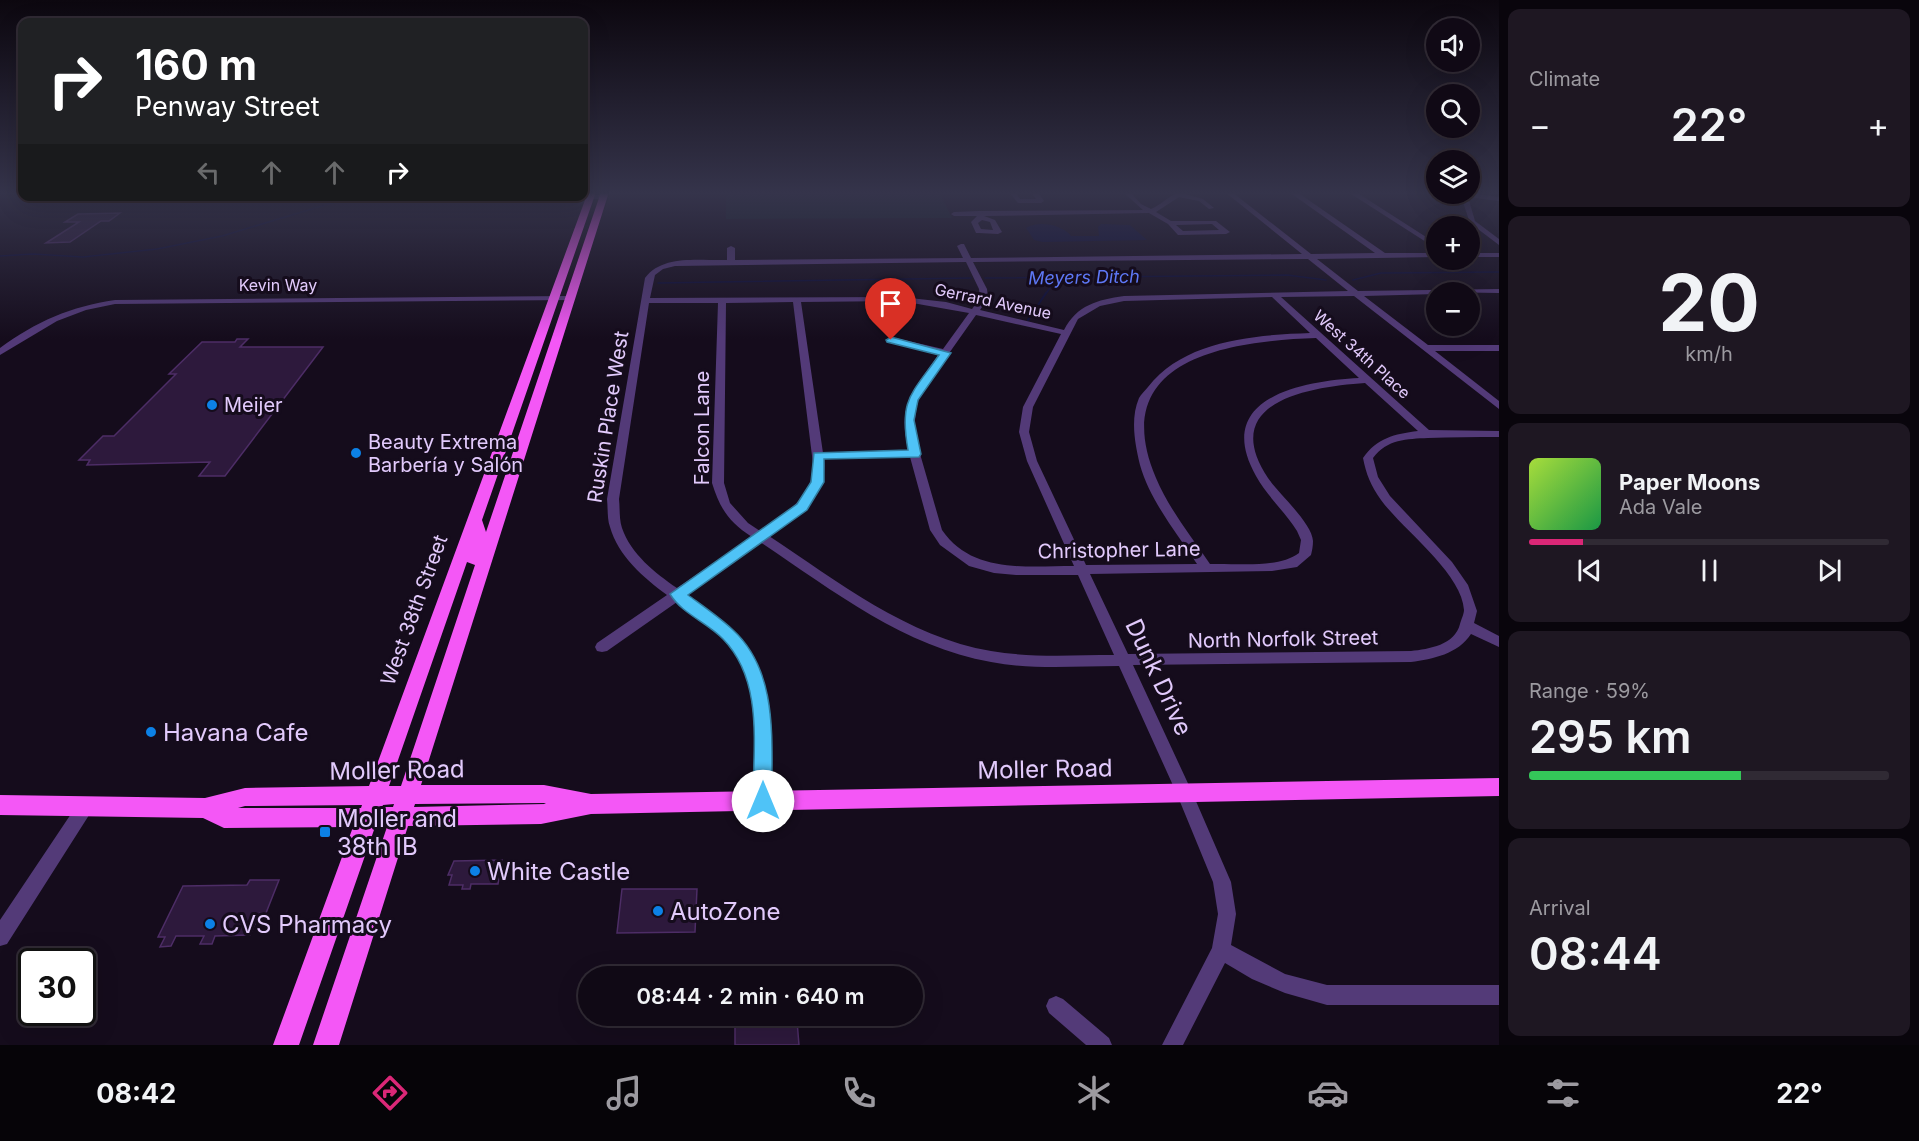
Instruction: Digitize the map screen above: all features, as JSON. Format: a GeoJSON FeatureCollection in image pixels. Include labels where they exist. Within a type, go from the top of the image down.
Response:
{"type":"FeatureCollection","features":[{"type":"Feature","properties":{"kind":"main road","name":"West 38th Street"},"geometry":{"type":"LineString","coordinates":[[326,1045],[504,499],[531,412],[578,241]]}},
{"type":"Feature","properties":{"kind":"main road","name":"West 38th Street"},"geometry":{"type":"LineString","coordinates":[[286,1045],[519,393],[585,241]]}},
{"type":"Feature","properties":{"kind":"main road"},"geometry":{"type":"LineString","coordinates":[[519,393],[526,394],[531,412]]}},
{"type":"Feature","properties":{"kind":"main road"},"geometry":{"type":"LineString","coordinates":[[491,470],[500,473],[504,499]]}},
{"type":"Feature","properties":{"kind":"main road"},"geometry":{"type":"LineString","coordinates":[[475,516],[479,534],[473,558],[483,562]]}},
{"type":"Feature","properties":{"kind":"main road","name":"Moller Road"},"geometry":{"type":"LineString","coordinates":[[0,805],[205,808],[224,818],[371,806],[407,795],[544,794],[591,804],[1499,787]]}},
{"type":"Feature","properties":{"kind":"main road","name":"Moller Road"},"geometry":{"type":"LineString","coordinates":[[371,806],[400,817],[539,814],[576,809],[591,804]]}},
{"type":"Feature","properties":{"kind":"street"},"geometry":{"type":"LineString","coordinates":[[1290,241],[1499,406]]}},
{"type":"Feature","properties":{"kind":"street"},"geometry":{"type":"LineString","coordinates":[[1362,241],[1382,255]]}},
{"type":"Feature","properties":{"kind":"street"},"geometry":{"type":"LineString","coordinates":[[818,456],[914,454],[909,420],[913,400],[976,312],[984,294],[961,246]]}},
{"type":"Feature","properties":{"kind":"street"},"geometry":{"type":"LineString","coordinates":[[731,248],[731,262],[1426,255]]}},
{"type":"Feature","properties":{"kind":"street"},"geometry":{"type":"LineString","coordinates":[[1480,255],[1499,255]]}},
{"type":"Feature","properties":{"kind":"street","name":"Ruskin Place West"},"geometry":{"type":"LineString","coordinates":[[731,262],[680,263],[656,270],[650,277],[612,516],[619,538],[631,556],[728,634],[744,654],[760,694],[763,801]]}},
{"type":"Feature","properties":{"kind":"street","name":"Gerrard Avenue"},"geometry":{"type":"LineString","coordinates":[[646,301],[901,299],[976,312],[1067,333],[1074,318],[1083,311],[1120,299],[1275,296],[1354,291],[1499,291]]}},
{"type":"Feature","properties":{"kind":"street","name":"West 34th Place"},"geometry":{"type":"LineString","coordinates":[[1275,296],[1428,435]]}},
{"type":"Feature","properties":{"kind":"street","name":"Kevin Way"},"geometry":{"type":"LineString","coordinates":[[0,352],[49,319],[72,310],[109,302],[561,298]]}},
{"type":"Feature","properties":{"kind":"street","name":"Falcon Lane"},"geometry":{"type":"LineString","coordinates":[[722,300],[718,483],[727,509],[742,524],[761,536]]}},
{"type":"Feature","properties":{"kind":"street"},"geometry":{"type":"LineString","coordinates":[[602,647],[791,516],[810,497],[819,476],[818,456],[797,300]]}},
{"type":"Feature","properties":{"kind":"street","name":"Dunk Drive"},"geometry":{"type":"LineString","coordinates":[[1067,333],[1031,397],[1024,419],[1024,432],[1032,461],[1184,792],[1222,882],[1227,914],[1221,950],[1172,1045]]}},
{"type":"Feature","properties":{"kind":"street"},"geometry":{"type":"LineString","coordinates":[[1206,568],[1146,466],[1138,432],[1145,396],[1159,376],[1172,366],[1204,350],[1248,339],[1318,335]]}},
{"type":"Feature","properties":{"kind":"street"},"geometry":{"type":"LineString","coordinates":[[891,340],[946,353]]}},
{"type":"Feature","properties":{"kind":"street"},"geometry":{"type":"LineString","coordinates":[[1426,348],[1499,348]]}},
{"type":"Feature","properties":{"kind":"street","name":"Christopher Lane"},"geometry":{"type":"LineString","coordinates":[[914,454],[936,530],[944,542],[960,556],[994,569],[1281,567],[1301,559],[1308,548],[1306,537],[1263,480],[1252,459],[1249,437],[1253,421],[1268,402],[1285,393],[1325,382],[1368,380]]}},
{"type":"Feature","properties":{"kind":"street"},"geometry":{"type":"LineString","coordinates":[[1482,393],[1499,393]]}},
{"type":"Feature","properties":{"kind":"street"},"geometry":{"type":"LineString","coordinates":[[1499,434],[1395,437],[1372,449],[1367,462],[1375,481],[1453,564],[1465,581],[1474,607],[1469,627],[1499,642]]}},
{"type":"Feature","properties":{"kind":"street","name":"North Norfolk Street"},"geometry":{"type":"LineString","coordinates":[[761,536],[902,627],[944,646],[1009,660],[1408,657],[1447,647],[1456,642],[1469,627]]}},
{"type":"Feature","properties":{"kind":"street"},"geometry":{"type":"LineString","coordinates":[[0,937],[85,807]]}},
{"type":"Feature","properties":{"kind":"street"},"geometry":{"type":"LineString","coordinates":[[1221,950],[1270,978],[1319,994],[1342,997],[1499,995]]}},
{"type":"Feature","properties":{"kind":"street"},"geometry":{"type":"LineString","coordinates":[[1056,1006],[1102,1045]]}},
{"type":"Feature","properties":{"kind":"shaded area"},"geometry":{"type":"Polygon","coordinates":[[[1037,241],[1107,241],[1043,242],[1037,241]]]}},
{"type":"Feature","properties":{"kind":"building"},"geometry":{"type":"Polygon","coordinates":[[[50,241],[72,241],[70,242],[46,243],[50,241]]]}},
{"type":"Feature","properties":{"kind":"building","name":"Meijer"},"geometry":{"type":"Polygon","coordinates":[[[237,339],[248,339],[240,347],[323,347],[225,476],[199,476],[210,462],[87,465],[90,460],[79,460],[103,436],[114,436],[176,374],[169,374],[202,342],[235,342],[237,339]]]}},
{"type":"Feature","properties":{"kind":"building","name":"White Castle"},"geometry":{"type":"Polygon","coordinates":[[[502,860],[498,884],[471,884],[470,889],[462,889],[463,885],[449,885],[452,875],[448,875],[454,861],[502,860]]]}},
{"type":"Feature","properties":{"kind":"building","name":"CVS Pharmacy"},"geometry":{"type":"Polygon","coordinates":[[[250,880],[279,880],[266,913],[260,913],[250,935],[215,936],[212,944],[200,944],[204,936],[176,936],[171,946],[160,947],[165,937],[158,937],[183,886],[247,885],[250,880]]]}},
{"type":"Feature","properties":{"kind":"building","name":"AutoZone"},"geometry":{"type":"Polygon","coordinates":[[[622,889],[697,889],[695,932],[617,933],[622,889]]]}},
{"type":"Feature","properties":{"kind":"building"},"geometry":{"type":"Polygon","coordinates":[[[735,1026],[797,1026],[799,1045],[735,1045],[735,1026]]]}},
{"type":"Feature","properties":{"kind":"waterway"},"geometry":{"type":"LineString","coordinates":[[0,256],[33,254],[83,257],[157,249],[198,241]]}},
{"type":"Feature","properties":{"kind":"waterway","name":"Meyers Ditch"},"geometry":{"type":"LineString","coordinates":[[1353,280],[1381,273],[1499,272]]}},
{"type":"Feature","properties":{"kind":"waterway","name":"Meyers Ditch"},"geometry":{"type":"LineString","coordinates":[[985,278],[1287,275],[1326,280]]}},
{"type":"Feature","properties":{"kind":"waterway","name":"Meyers Ditch"},"geometry":{"type":"LineString","coordinates":[[658,283],[971,278]]}},
{"type":"Feature","properties":{"kind":"waterway"},"geometry":{"type":"LineString","coordinates":[[1045,295],[1057,278]]}},
{"type":"Feature","properties":{"kind":"waterway"},"geometry":{"type":"LineString","coordinates":[[1028,320],[1046,293]]}},
{"type":"Feature","properties":{"kind":"place","name":"Meijer"},"geometry":{"type":"Point","coordinates":[212,405]}},
{"type":"Feature","properties":{"kind":"place","name":"Beauty Extrema Barbería y Salón"},"geometry":{"type":"Point","coordinates":[356,453]}},
{"type":"Feature","properties":{"kind":"place","name":"Havana Cafe"},"geometry":{"type":"Point","coordinates":[151,732]}},
{"type":"Feature","properties":{"kind":"place","name":"Moller and 38th IB"},"geometry":{"type":"Point","coordinates":[325,832]}},
{"type":"Feature","properties":{"kind":"place","name":"White Castle"},"geometry":{"type":"Point","coordinates":[475,871]}},
{"type":"Feature","properties":{"kind":"place","name":"AutoZone"},"geometry":{"type":"Point","coordinates":[658,911]}},
{"type":"Feature","properties":{"kind":"place","name":"CVS Pharmacy"},"geometry":{"type":"Point","coordinates":[210,924]}},
{"type":"Feature","properties":{"kind":"route"},"geometry":{"type":"LineString","coordinates":[[763,801],[762,717],[760,694],[753,674],[744,654],[728,634],[678,594],[802,507],[818,482],[820,472],[818,456],[914,454],[909,433],[913,400],[946,353],[891,340]]}}]}
